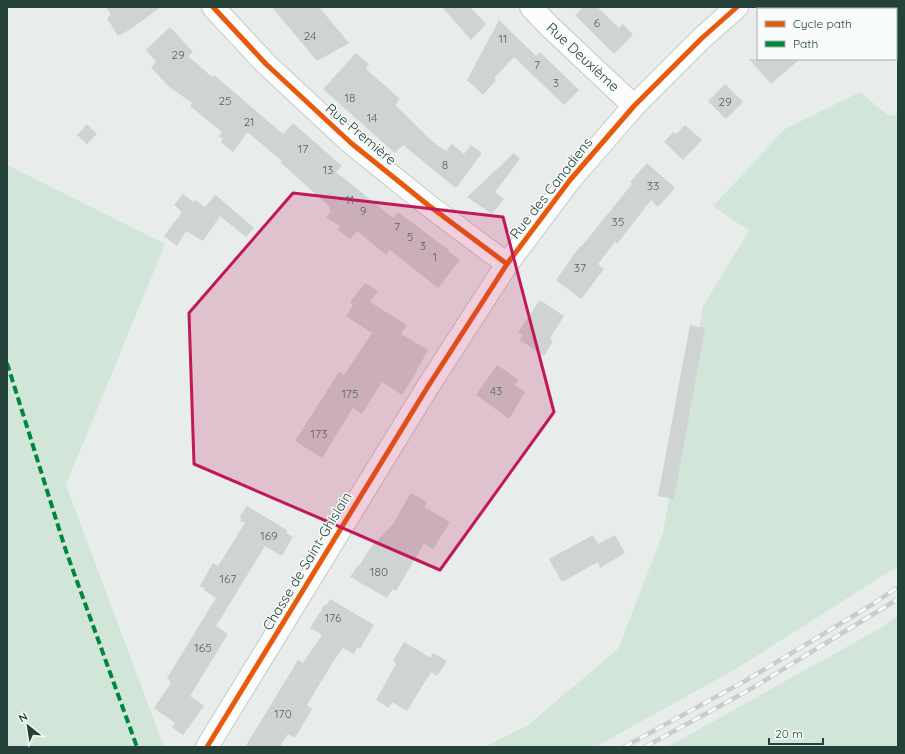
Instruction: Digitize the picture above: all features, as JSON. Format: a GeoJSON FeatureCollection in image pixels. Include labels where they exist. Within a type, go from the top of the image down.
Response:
{"type":"FeatureCollection","features":[{"type":"Feature","properties":{"kind":"street","name":"Rue Première"},"geometry":{"type":"LineString","coordinates":[[213,7],[266,64],[351,143],[428,205],[507,264]]}},
{"type":"Feature","properties":{"kind":"street","name":"Rue Deuxième"},"geometry":{"type":"LineString","coordinates":[[531,7],[546,24],[634,106]]}},
{"type":"Feature","properties":{"kind":"street","name":"Rue des Canadiens"},"geometry":{"type":"LineString","coordinates":[[427,388],[507,264],[570,180],[634,106],[702,38],[737,7]]}},
{"type":"Feature","properties":{"kind":"street","name":"Chasse de Saint-Ghislain"},"geometry":{"type":"LineString","coordinates":[[208,747],[427,388]]}},
{"type":"Feature","properties":{"kind":"highlighted area"},"geometry":{"type":"Polygon","coordinates":[[[293,193],[503,217],[554,412],[440,570],[194,464],[189,313],[293,193]]]}},
{"type":"Feature","properties":{"kind":"green space"},"geometry":{"type":"Polygon","coordinates":[[[860,92],[889,116],[898,114],[898,566],[736,669],[595,747],[484,747],[528,725],[618,649],[663,533],[703,306],[749,231],[713,206],[785,129],[860,92]]]}},
{"type":"Feature","properties":{"kind":"green space"},"geometry":{"type":"Polygon","coordinates":[[[7,165],[165,244],[66,485],[164,747],[7,747],[7,165]]]}},
{"type":"Feature","properties":{"kind":"green space"},"geometry":{"type":"Polygon","coordinates":[[[898,615],[898,747],[667,747],[879,629],[898,615]]]}},
{"type":"Feature","properties":{"kind":"building"},"geometry":{"type":"Polygon","coordinates":[[[106,7],[161,7],[118,36],[107,18],[111,15],[106,7]]]}},
{"type":"Feature","properties":{"kind":"building"},"geometry":{"type":"Polygon","coordinates":[[[272,7],[319,7],[349,43],[317,61],[272,7]]]}},
{"type":"Feature","properties":{"kind":"building"},"geometry":{"type":"Polygon","coordinates":[[[442,7],[470,7],[486,24],[471,40],[442,7]]]}},
{"type":"Feature","properties":{"kind":"building"},"geometry":{"type":"Polygon","coordinates":[[[583,7],[597,7],[619,28],[623,24],[633,35],[614,54],[575,15],[583,7]]]}},
{"type":"Feature","properties":{"kind":"building"},"geometry":{"type":"Polygon","coordinates":[[[499,20],[536,56],[540,52],[579,90],[564,105],[514,57],[494,78],[496,80],[483,95],[467,80],[499,20]]]}},
{"type":"Feature","properties":{"kind":"building"},"geometry":{"type":"Polygon","coordinates":[[[170,27],[193,52],[188,56],[212,77],[214,75],[283,134],[293,123],[342,166],[336,172],[393,218],[398,212],[460,260],[438,288],[390,250],[386,255],[357,231],[350,239],[337,229],[340,226],[326,217],[331,211],[329,208],[330,207],[280,162],[282,161],[250,134],[247,133],[233,152],[221,142],[223,139],[219,136],[222,132],[190,106],[192,103],[168,86],[151,67],[156,62],[146,50],[170,27]]]}},
{"type":"Feature","properties":{"kind":"building"},"geometry":{"type":"Polygon","coordinates":[[[356,53],[369,64],[366,69],[400,99],[395,105],[433,142],[446,151],[452,144],[464,154],[471,145],[482,153],[456,188],[403,145],[395,153],[323,89],[356,53]]]}},
{"type":"Feature","properties":{"kind":"building"},"geometry":{"type":"Polygon","coordinates":[[[749,59],[799,60],[771,84],[749,59]]]}},
{"type":"Feature","properties":{"kind":"building"},"geometry":{"type":"Polygon","coordinates":[[[725,84],[743,102],[726,119],[708,101],[725,84]]]}},
{"type":"Feature","properties":{"kind":"building"},"geometry":{"type":"Polygon","coordinates":[[[87,124],[97,134],[87,144],[77,135],[87,124]]]}},
{"type":"Feature","properties":{"kind":"building"},"geometry":{"type":"Polygon","coordinates":[[[685,125],[702,140],[683,160],[664,142],[673,132],[676,134],[685,125]]]}},
{"type":"Feature","properties":{"kind":"building"},"geometry":{"type":"Polygon","coordinates":[[[514,153],[520,159],[495,192],[504,199],[492,214],[467,197],[514,153]]]}},
{"type":"Feature","properties":{"kind":"building"},"geometry":{"type":"Polygon","coordinates":[[[647,163],[675,188],[658,207],[651,200],[617,244],[615,242],[598,264],[604,269],[581,299],[556,280],[580,246],[581,247],[632,184],[630,182],[647,163]]]}},
{"type":"Feature","properties":{"kind":"building"},"geometry":{"type":"Polygon","coordinates":[[[183,194],[193,202],[195,200],[205,207],[215,195],[254,228],[246,237],[220,216],[203,241],[186,231],[177,246],[164,236],[182,212],[174,205],[183,194]]]}},
{"type":"Feature","properties":{"kind":"building"},"geometry":{"type":"Polygon","coordinates":[[[365,283],[378,291],[370,302],[407,325],[401,334],[428,350],[402,395],[382,382],[362,414],[353,408],[322,458],[295,441],[339,372],[344,375],[372,333],[346,316],[353,305],[350,302],[365,283]]]}},
{"type":"Feature","properties":{"kind":"building"},"geometry":{"type":"Polygon","coordinates":[[[540,300],[564,316],[550,338],[553,341],[544,356],[520,340],[523,335],[518,332],[540,300]]]}},
{"type":"Feature","properties":{"kind":"building"},"geometry":{"type":"Polygon","coordinates":[[[690,325],[705,328],[674,499],[658,496],[690,325]]]}},
{"type":"Feature","properties":{"kind":"building"},"geometry":{"type":"Polygon","coordinates":[[[497,365],[519,380],[515,385],[525,392],[509,419],[476,395],[497,365]]]}},
{"type":"Feature","properties":{"kind":"building"},"geometry":{"type":"Polygon","coordinates":[[[411,493],[427,502],[424,507],[450,522],[433,549],[424,544],[396,591],[393,589],[387,598],[350,577],[370,548],[393,524],[411,493]]]}},
{"type":"Feature","properties":{"kind":"building"},"geometry":{"type":"Polygon","coordinates":[[[247,506],[287,530],[286,533],[293,537],[282,556],[265,546],[216,626],[228,634],[190,696],[204,706],[183,735],[172,727],[175,723],[154,708],[171,683],[167,678],[216,598],[200,586],[213,563],[218,566],[245,523],[240,521],[240,516],[247,506]]]}},
{"type":"Feature","properties":{"kind":"building"},"geometry":{"type":"Polygon","coordinates":[[[593,535],[598,544],[615,535],[625,553],[600,568],[598,562],[562,582],[549,559],[593,535]]]}},
{"type":"Feature","properties":{"kind":"building"},"geometry":{"type":"Polygon","coordinates":[[[330,599],[374,625],[360,649],[357,647],[354,654],[343,648],[333,662],[307,705],[312,709],[295,738],[288,734],[280,747],[245,747],[298,660],[303,663],[322,635],[310,628],[325,604],[327,605],[330,599]]]}},
{"type":"Feature","properties":{"kind":"building"},"geometry":{"type":"Polygon","coordinates":[[[404,642],[431,658],[433,653],[447,661],[437,676],[431,672],[407,711],[392,702],[389,708],[376,700],[396,664],[393,661],[404,642]]]}},
{"type":"Feature","properties":{"kind":"railway"},"geometry":{"type":"LineString","coordinates":[[624,747],[745,681],[873,604],[898,587]]}},
{"type":"Feature","properties":{"kind":"railway"},"geometry":{"type":"LineString","coordinates":[[645,747],[749,690],[898,599]]}},
{"type":"Feature","properties":{"kind":"marked path"},"geometry":{"type":"LineString","coordinates":[[7,363],[66,551],[137,747]]}},
{"type":"Feature","properties":{"kind":"cycle path"},"geometry":{"type":"LineString","coordinates":[[213,7],[266,64],[351,143],[428,205],[507,264]]}},
{"type":"Feature","properties":{"kind":"cycle path"},"geometry":{"type":"LineString","coordinates":[[207,747],[427,388],[507,264],[570,180],[634,106],[702,38],[737,7]]}}]}
